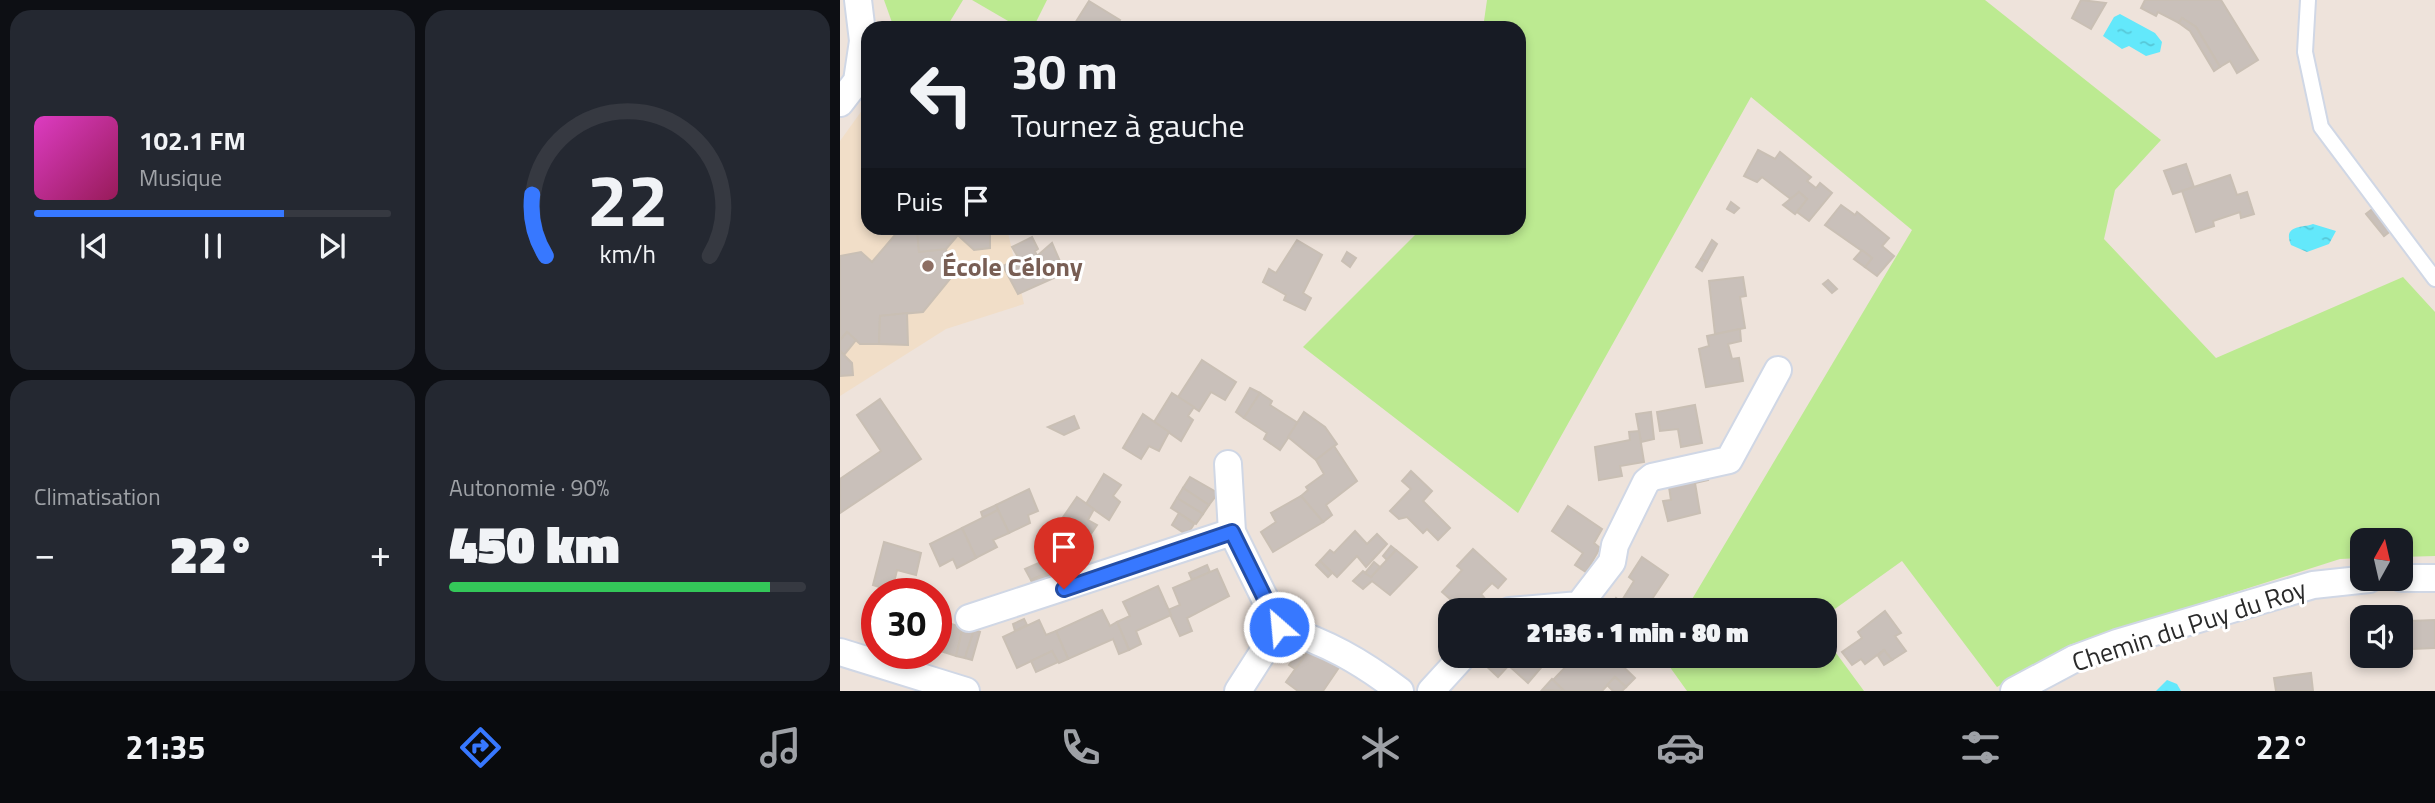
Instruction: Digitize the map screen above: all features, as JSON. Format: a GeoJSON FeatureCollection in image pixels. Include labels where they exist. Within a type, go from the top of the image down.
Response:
{"type":"FeatureCollection","features":[{"type":"Feature","properties":{"kind":"street"},"geometry":{"type":"LineString","coordinates":[[858,0],[861,25]]}},
{"type":"Feature","properties":{"kind":"street"},"geometry":{"type":"LineString","coordinates":[[840,103],[857,81],[861,54]]}},
{"type":"Feature","properties":{"kind":"street"},"geometry":{"type":"LineString","coordinates":[[1585,598],[1612,562],[1615,545],[1646,482],[1652,477],[1729,460],[1778,370]]}},
{"type":"Feature","properties":{"kind":"street"},"geometry":{"type":"LineString","coordinates":[[1228,464],[1232,532],[1279,627],[1323,641],[1356,658],[1400,691]]}},
{"type":"Feature","properties":{"kind":"street"},"geometry":{"type":"LineString","coordinates":[[969,618],[1232,532]]}},
{"type":"Feature","properties":{"kind":"street"},"geometry":{"type":"LineString","coordinates":[[2413,578],[2435,578]]}},
{"type":"Feature","properties":{"kind":"street","name":"Chemin du Puy du Roy"},"geometry":{"type":"LineString","coordinates":[[2014,691],[2074,659],[2117,643],[2313,585],[2350,581]]}},
{"type":"Feature","properties":{"kind":"street"},"geometry":{"type":"LineString","coordinates":[[1238,691],[1279,627]]}},
{"type":"Feature","properties":{"kind":"street"},"geometry":{"type":"LineString","coordinates":[[840,652],[966,691]]}},
{"type":"Feature","properties":{"kind":"street"},"geometry":{"type":"LineString","coordinates":[[1431,691],[1452,668]]}},
{"type":"Feature","properties":{"kind":"lane"},"geometry":{"type":"LineString","coordinates":[[2308,0],[2305,52],[2321,127],[2435,279]]}},
{"type":"Feature","properties":{"kind":"shaded area","name":"École Célony"},"geometry":{"type":"Polygon","coordinates":[[[861,112],[861,235],[1009,235],[1024,304],[946,329],[840,396],[840,141],[861,112]]]}},
{"type":"Feature","properties":{"kind":"green space"},"geometry":{"type":"Polygon","coordinates":[[[884,0],[963,0],[950,21],[892,21],[884,0]]]}},
{"type":"Feature","properties":{"kind":"green space"},"geometry":{"type":"Polygon","coordinates":[[[972,0],[1047,0],[1036,21],[1008,21],[972,0]]]}},
{"type":"Feature","properties":{"kind":"green space"},"geometry":{"type":"Polygon","coordinates":[[[1487,0],[1985,0],[2161,140],[2115,190],[2104,239],[2216,358],[2403,277],[2435,312],[2435,556],[2413,557],[2413,528],[2350,528],[2350,559],[2340,559],[2069,645],[1997,687],[1902,561],[1837,607],[1837,598],[1693,598],[1912,230],[1751,97],[1518,513],[1303,347],[1415,235],[1526,235],[1526,21],[1484,21],[1487,0]]]}},
{"type":"Feature","properties":{"kind":"green space"},"geometry":{"type":"Polygon","coordinates":[[[1837,654],[1864,691],[1687,691],[1671,668],[1837,668],[1837,654]]]}},
{"type":"Feature","properties":{"kind":"water"},"geometry":{"type":"Polygon","coordinates":[[[2120,14],[2155,33],[2162,42],[2160,52],[2146,56],[2129,46],[2122,49],[2103,36],[2114,17],[2120,14]]]}},
{"type":"Feature","properties":{"kind":"water"},"geometry":{"type":"Polygon","coordinates":[[[2313,224],[2336,231],[2329,244],[2307,252],[2291,245],[2289,233],[2292,230],[2313,224]]]}},
{"type":"Feature","properties":{"kind":"water"},"geometry":{"type":"Polygon","coordinates":[[[2167,680],[2177,684],[2181,691],[2156,691],[2167,680]]]}},
{"type":"Feature","properties":{"kind":"building"},"geometry":{"type":"Polygon","coordinates":[[[2081,0],[2106,3],[2091,29],[2072,18],[2081,0]]]}},
{"type":"Feature","properties":{"kind":"building"},"geometry":{"type":"Polygon","coordinates":[[[2145,0],[2221,0],[2258,60],[2237,73],[2230,61],[2220,67],[2196,27],[2182,18],[2179,23],[2158,12],[2156,16],[2141,8],[2145,0]]]}},
{"type":"Feature","properties":{"kind":"building"},"geometry":{"type":"Polygon","coordinates":[[[1089,1],[1120,20],[1119,21],[1076,21],[1089,1]]]}},
{"type":"Feature","properties":{"kind":"building"},"geometry":{"type":"Polygon","coordinates":[[[2182,18],[2196,27],[2220,67],[2214,71],[2190,31],[2179,23],[2182,18]]]}},
{"type":"Feature","properties":{"kind":"building"},"geometry":{"type":"Polygon","coordinates":[[[1758,150],[1775,159],[1780,152],[1811,177],[1807,181],[1816,188],[1820,183],[1832,193],[1809,221],[1797,212],[1807,199],[1799,192],[1792,200],[1762,177],[1757,182],[1744,176],[1758,150]]]}},
{"type":"Feature","properties":{"kind":"building"},"geometry":{"type":"Polygon","coordinates":[[[2186,164],[2194,187],[2173,194],[2164,171],[2186,164]]]}},
{"type":"Feature","properties":{"kind":"building"},"geometry":{"type":"Polygon","coordinates":[[[2230,175],[2237,195],[2247,192],[2254,214],[2241,218],[2240,212],[2213,221],[2214,226],[2196,232],[2182,191],[2230,175]]]}},
{"type":"Feature","properties":{"kind":"building"},"geometry":{"type":"Polygon","coordinates":[[[1799,192],[1807,199],[1795,214],[1783,205],[1799,192]]]}},
{"type":"Feature","properties":{"kind":"building"},"geometry":{"type":"Polygon","coordinates":[[[1731,202],[1739,208],[1734,213],[1727,209],[1731,202]]]}},
{"type":"Feature","properties":{"kind":"building"},"geometry":{"type":"Polygon","coordinates":[[[1841,205],[1855,215],[1857,212],[1889,238],[1882,246],[1894,256],[1877,276],[1865,267],[1872,258],[1825,225],[1841,205]]]}},
{"type":"Feature","properties":{"kind":"building"},"geometry":{"type":"Polygon","coordinates":[[[2375,207],[2393,229],[2384,236],[2366,214],[2375,207]]]}},
{"type":"Feature","properties":{"kind":"building"},"geometry":{"type":"Polygon","coordinates":[[[895,235],[918,235],[919,252],[946,249],[950,279],[923,312],[880,316],[879,344],[860,344],[847,332],[840,340],[840,256],[861,252],[872,262],[895,235]]]}},
{"type":"Feature","properties":{"kind":"building"},"geometry":{"type":"Polygon","coordinates":[[[918,235],[958,235],[946,249],[919,252],[918,235]]]}},
{"type":"Feature","properties":{"kind":"building"},"geometry":{"type":"Polygon","coordinates":[[[958,235],[990,235],[990,248],[974,250],[958,235]]]}},
{"type":"Feature","properties":{"kind":"building"},"geometry":{"type":"Polygon","coordinates":[[[1032,237],[1038,249],[1035,251],[1037,256],[1052,243],[1065,273],[1018,294],[1003,266],[1014,261],[1016,265],[1021,262],[1012,247],[1032,237]]]}},
{"type":"Feature","properties":{"kind":"building"},"geometry":{"type":"Polygon","coordinates":[[[1297,240],[1322,255],[1303,293],[1311,298],[1305,310],[1284,300],[1286,295],[1263,282],[1269,269],[1276,273],[1297,240]]]}},
{"type":"Feature","properties":{"kind":"building"},"geometry":{"type":"Polygon","coordinates":[[[1712,240],[1717,244],[1707,262],[1701,259],[1712,240]]]}},
{"type":"Feature","properties":{"kind":"building"},"geometry":{"type":"Polygon","coordinates":[[[1862,250],[1872,258],[1865,267],[1854,259],[1862,250]]]}},
{"type":"Feature","properties":{"kind":"building"},"geometry":{"type":"Polygon","coordinates":[[[1347,252],[1356,258],[1350,267],[1342,261],[1347,252]]]}},
{"type":"Feature","properties":{"kind":"building"},"geometry":{"type":"Polygon","coordinates":[[[1701,259],[1707,262],[1702,271],[1696,267],[1701,259]]]}},
{"type":"Feature","properties":{"kind":"building"},"geometry":{"type":"Polygon","coordinates":[[[1743,277],[1746,296],[1740,297],[1745,328],[1715,334],[1709,281],[1743,277]]]}},
{"type":"Feature","properties":{"kind":"building"},"geometry":{"type":"Polygon","coordinates":[[[1828,280],[1837,289],[1832,293],[1823,284],[1828,280]]]}},
{"type":"Feature","properties":{"kind":"building"},"geometry":{"type":"Polygon","coordinates":[[[907,313],[908,345],[879,344],[880,316],[907,313]]]}},
{"type":"Feature","properties":{"kind":"building"},"geometry":{"type":"Polygon","coordinates":[[[1740,329],[1741,341],[1728,344],[1732,359],[1739,358],[1743,381],[1706,387],[1699,349],[1709,346],[1707,336],[1740,329]]]}},
{"type":"Feature","properties":{"kind":"building"},"geometry":{"type":"Polygon","coordinates":[[[847,332],[856,340],[844,355],[840,351],[840,340],[847,332]]]}},
{"type":"Feature","properties":{"kind":"building"},"geometry":{"type":"Polygon","coordinates":[[[840,351],[852,363],[853,375],[840,376],[840,351]]]}},
{"type":"Feature","properties":{"kind":"building"},"geometry":{"type":"Polygon","coordinates":[[[1202,360],[1236,382],[1225,400],[1211,392],[1199,411],[1178,397],[1202,360]]]}},
{"type":"Feature","properties":{"kind":"building"},"geometry":{"type":"Polygon","coordinates":[[[1250,388],[1260,393],[1244,418],[1236,412],[1250,388]]]}},
{"type":"Feature","properties":{"kind":"building"},"geometry":{"type":"Polygon","coordinates":[[[1172,393],[1194,407],[1188,416],[1193,420],[1181,441],[1154,422],[1172,393]]]}},
{"type":"Feature","properties":{"kind":"building"},"geometry":{"type":"Polygon","coordinates":[[[1260,393],[1272,401],[1270,405],[1298,423],[1280,450],[1264,439],[1267,433],[1244,418],[1260,393]]]}},
{"type":"Feature","properties":{"kind":"building"},"geometry":{"type":"Polygon","coordinates":[[[880,399],[921,459],[840,513],[840,479],[881,451],[857,415],[880,399]]]}},
{"type":"Feature","properties":{"kind":"building"},"geometry":{"type":"Polygon","coordinates":[[[1695,405],[1702,443],[1681,447],[1678,429],[1660,431],[1657,412],[1695,405]]]}},
{"type":"Feature","properties":{"kind":"building"},"geometry":{"type":"Polygon","coordinates":[[[1304,412],[1325,427],[1337,444],[1316,460],[1288,437],[1304,412]]]}},
{"type":"Feature","properties":{"kind":"building"},"geometry":{"type":"Polygon","coordinates":[[[1651,412],[1654,439],[1641,442],[1636,414],[1651,412]]]}},
{"type":"Feature","properties":{"kind":"building"},"geometry":{"type":"Polygon","coordinates":[[[1143,414],[1169,432],[1159,451],[1149,446],[1141,459],[1123,448],[1143,414]]]}},
{"type":"Feature","properties":{"kind":"building"},"geometry":{"type":"Polygon","coordinates":[[[1074,416],[1079,428],[1064,435],[1048,427],[1074,416]]]}},
{"type":"Feature","properties":{"kind":"building"},"geometry":{"type":"Polygon","coordinates":[[[1639,431],[1644,462],[1620,466],[1622,476],[1599,480],[1595,447],[1630,440],[1629,432],[1639,431]]]}},
{"type":"Feature","properties":{"kind":"building"},"geometry":{"type":"Polygon","coordinates":[[[1334,446],[1357,481],[1326,505],[1332,515],[1323,522],[1301,496],[1308,490],[1306,487],[1324,474],[1316,460],[1334,446]]]}},
{"type":"Feature","properties":{"kind":"building"},"geometry":{"type":"Polygon","coordinates":[[[1705,468],[1708,480],[1695,483],[1700,513],[1668,521],[1663,501],[1671,500],[1669,487],[1705,468]]]}},
{"type":"Feature","properties":{"kind":"building"},"geometry":{"type":"Polygon","coordinates":[[[1411,471],[1432,491],[1423,501],[1450,528],[1438,540],[1427,529],[1423,533],[1407,517],[1399,519],[1390,511],[1411,489],[1402,481],[1411,471]]]}},
{"type":"Feature","properties":{"kind":"building"},"geometry":{"type":"Polygon","coordinates":[[[1104,474],[1121,485],[1113,496],[1120,502],[1109,520],[1086,504],[1104,474]]]}},
{"type":"Feature","properties":{"kind":"building"},"geometry":{"type":"Polygon","coordinates":[[[1190,477],[1218,493],[1209,505],[1183,488],[1190,477]]]}},
{"type":"Feature","properties":{"kind":"building"},"geometry":{"type":"Polygon","coordinates":[[[1183,488],[1209,505],[1203,514],[1177,498],[1183,488]]]}},
{"type":"Feature","properties":{"kind":"building"},"geometry":{"type":"Polygon","coordinates":[[[1029,489],[1038,511],[1028,515],[1030,523],[1009,533],[996,505],[1029,489]]]}},
{"type":"Feature","properties":{"kind":"building"},"geometry":{"type":"Polygon","coordinates":[[[1301,496],[1323,522],[1273,552],[1261,532],[1276,522],[1271,513],[1301,496]]]}},
{"type":"Feature","properties":{"kind":"building"},"geometry":{"type":"Polygon","coordinates":[[[1077,497],[1094,509],[1088,520],[1097,525],[1084,544],[1058,555],[1046,529],[1059,523],[1077,497]]]}},
{"type":"Feature","properties":{"kind":"building"},"geometry":{"type":"Polygon","coordinates":[[[1177,498],[1203,514],[1196,524],[1171,508],[1177,498]]]}},
{"type":"Feature","properties":{"kind":"building"},"geometry":{"type":"Polygon","coordinates":[[[996,505],[998,510],[983,518],[981,512],[996,505]]]}},
{"type":"Feature","properties":{"kind":"building"},"geometry":{"type":"Polygon","coordinates":[[[1568,506],[1602,529],[1594,543],[1600,548],[1586,572],[1575,565],[1583,553],[1552,531],[1568,506]]]}},
{"type":"Feature","properties":{"kind":"building"},"geometry":{"type":"Polygon","coordinates":[[[998,510],[1009,533],[993,540],[997,547],[976,558],[962,528],[998,510]]]}},
{"type":"Feature","properties":{"kind":"building"},"geometry":{"type":"Polygon","coordinates":[[[1179,513],[1194,524],[1187,535],[1172,525],[1179,513]]]}},
{"type":"Feature","properties":{"kind":"building"},"geometry":{"type":"Polygon","coordinates":[[[962,528],[976,558],[957,568],[953,559],[940,566],[930,544],[962,528]]]}},
{"type":"Feature","properties":{"kind":"building"},"geometry":{"type":"Polygon","coordinates":[[[1355,531],[1367,544],[1377,534],[1387,544],[1366,567],[1357,556],[1337,577],[1320,561],[1330,550],[1334,553],[1355,531]]]}},
{"type":"Feature","properties":{"kind":"building"},"geometry":{"type":"Polygon","coordinates":[[[884,542],[921,553],[916,575],[897,570],[895,578],[875,578],[884,542]]]}},
{"type":"Feature","properties":{"kind":"building"},"geometry":{"type":"Polygon","coordinates":[[[1391,546],[1396,550],[1387,560],[1383,556],[1391,546]]]}},
{"type":"Feature","properties":{"kind":"building"},"geometry":{"type":"Polygon","coordinates":[[[1473,549],[1506,579],[1498,588],[1492,583],[1481,594],[1484,598],[1449,598],[1442,592],[1462,570],[1457,566],[1473,549]]]}},
{"type":"Feature","properties":{"kind":"building"},"geometry":{"type":"Polygon","coordinates":[[[1396,550],[1417,567],[1390,595],[1372,581],[1363,589],[1353,581],[1363,571],[1371,577],[1396,550]]]}},
{"type":"Feature","properties":{"kind":"building"},"geometry":{"type":"Polygon","coordinates":[[[1052,557],[1056,569],[1031,580],[1025,569],[1052,557]]]}},
{"type":"Feature","properties":{"kind":"building"},"geometry":{"type":"Polygon","coordinates":[[[1642,557],[1668,575],[1653,598],[1623,598],[1634,581],[1629,577],[1642,557]]]}},
{"type":"Feature","properties":{"kind":"building"},"geometry":{"type":"Polygon","coordinates":[[[1320,561],[1332,573],[1328,577],[1316,565],[1320,561]]]}},
{"type":"Feature","properties":{"kind":"building"},"geometry":{"type":"Polygon","coordinates":[[[1374,562],[1380,567],[1371,577],[1365,573],[1374,562]]]}},
{"type":"Feature","properties":{"kind":"building"},"geometry":{"type":"Polygon","coordinates":[[[1207,565],[1210,572],[1192,580],[1189,573],[1207,565]]]}},
{"type":"Feature","properties":{"kind":"building"},"geometry":{"type":"Polygon","coordinates":[[[1056,569],[1061,580],[1036,591],[1031,580],[1056,569]]]}},
{"type":"Feature","properties":{"kind":"building"},"geometry":{"type":"Polygon","coordinates":[[[1217,569],[1229,596],[1187,618],[1192,631],[1180,636],[1168,610],[1180,605],[1173,588],[1217,569]]]}},
{"type":"Feature","properties":{"kind":"building"},"geometry":{"type":"Polygon","coordinates":[[[1158,586],[1171,615],[1136,631],[1141,644],[1129,650],[1117,622],[1130,616],[1123,602],[1158,586]]]}},
{"type":"Feature","properties":{"kind":"building"},"geometry":{"type":"Polygon","coordinates":[[[1102,610],[1110,626],[1117,622],[1129,650],[1119,654],[1113,639],[1068,659],[1056,631],[1102,610]]]}},
{"type":"Feature","properties":{"kind":"building"},"geometry":{"type":"Polygon","coordinates":[[[1885,611],[1901,633],[1895,636],[1906,651],[1892,660],[1884,650],[1865,664],[1861,659],[1852,665],[1842,652],[1862,638],[1858,632],[1885,611]]]}},
{"type":"Feature","properties":{"kind":"building"},"geometry":{"type":"Polygon","coordinates":[[[1024,619],[1027,625],[1015,631],[1013,624],[1024,619]]]}},
{"type":"Feature","properties":{"kind":"building"},"geometry":{"type":"Polygon","coordinates":[[[1039,620],[1046,635],[1056,631],[1068,659],[1059,663],[1052,651],[1017,668],[1003,637],[1039,620]]]}},
{"type":"Feature","properties":{"kind":"building"},"geometry":{"type":"Polygon","coordinates":[[[2435,620],[2435,648],[2413,649],[2413,621],[2435,620]]]}},
{"type":"Feature","properties":{"kind":"building"},"geometry":{"type":"Polygon","coordinates":[[[952,624],[963,627],[956,656],[952,655],[952,624]]]}},
{"type":"Feature","properties":{"kind":"building"},"geometry":{"type":"Polygon","coordinates":[[[963,627],[974,630],[965,658],[956,656],[963,627]]]}},
{"type":"Feature","properties":{"kind":"building"},"geometry":{"type":"Polygon","coordinates":[[[974,630],[980,632],[972,660],[965,658],[974,630]]]}},
{"type":"Feature","properties":{"kind":"building"},"geometry":{"type":"Polygon","coordinates":[[[1313,644],[1340,666],[1323,691],[1298,691],[1286,682],[1313,644]]]}},
{"type":"Feature","properties":{"kind":"building"},"geometry":{"type":"Polygon","coordinates":[[[1884,650],[1892,660],[1884,665],[1878,656],[1884,650]]]}},
{"type":"Feature","properties":{"kind":"building"},"geometry":{"type":"Polygon","coordinates":[[[1052,651],[1058,662],[1036,672],[1031,661],[1052,651]]]}},
{"type":"Feature","properties":{"kind":"building"},"geometry":{"type":"Polygon","coordinates":[[[1298,652],[1305,656],[1295,669],[1289,665],[1298,652]]]}},
{"type":"Feature","properties":{"kind":"building"},"geometry":{"type":"Polygon","coordinates":[[[1488,668],[1506,668],[1498,677],[1488,668]]]}},
{"type":"Feature","properties":{"kind":"building"},"geometry":{"type":"Polygon","coordinates":[[[1511,668],[1541,668],[1528,683],[1511,668]]]}},
{"type":"Feature","properties":{"kind":"building"},"geometry":{"type":"Polygon","coordinates":[[[1564,668],[1625,668],[1635,678],[1626,687],[1615,677],[1602,691],[1564,691],[1553,680],[1564,668]]]}},
{"type":"Feature","properties":{"kind":"building"},"geometry":{"type":"Polygon","coordinates":[[[2311,673],[2313,691],[2276,691],[2274,678],[2311,673]]]}},
{"type":"Feature","properties":{"kind":"building"},"geometry":{"type":"Polygon","coordinates":[[[1615,677],[1626,687],[1622,691],[1613,691],[1607,685],[1615,677]]]}},
{"type":"Feature","properties":{"kind":"building"},"geometry":{"type":"Polygon","coordinates":[[[1552,679],[1564,691],[1542,690],[1552,679]]]}},
{"type":"Feature","properties":{"kind":"place","name":"École Célony"},"geometry":{"type":"Point","coordinates":[928,266]}},
{"type":"Feature","properties":{"kind":"route"},"geometry":{"type":"LineString","coordinates":[[1064,589],[1232,532],[1279,627]]}}]}
